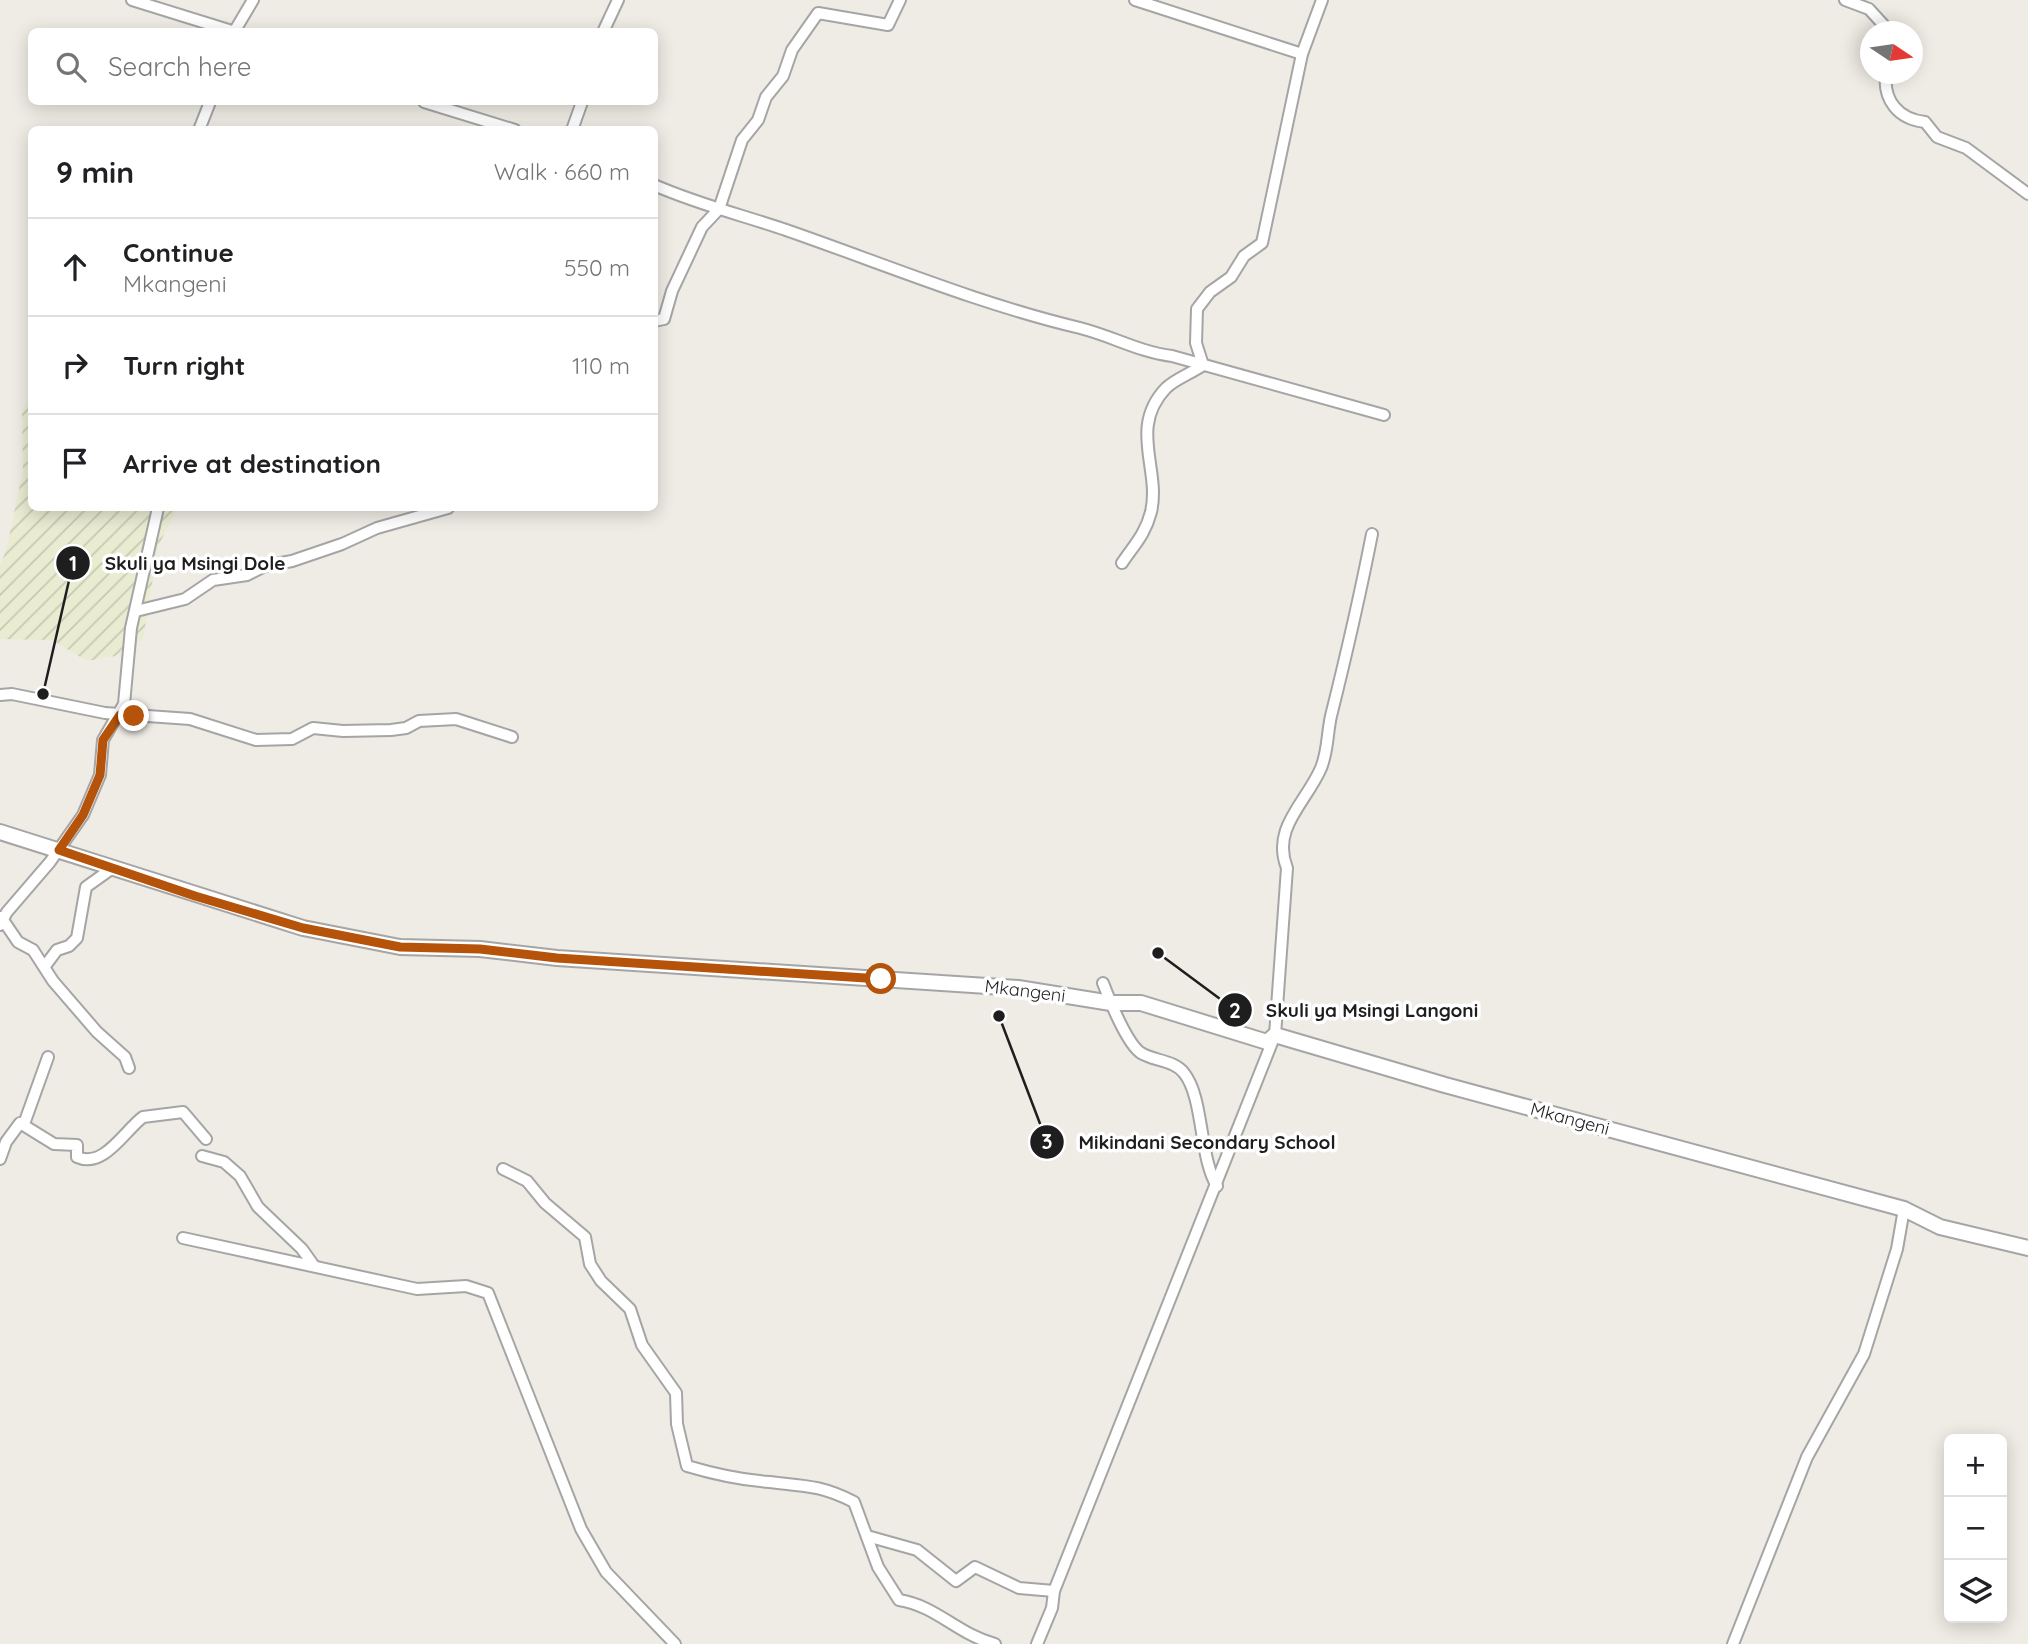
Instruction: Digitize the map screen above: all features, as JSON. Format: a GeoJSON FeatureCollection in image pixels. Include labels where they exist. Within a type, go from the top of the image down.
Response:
{"type":"FeatureCollection","features":[{"type":"Feature","properties":{"kind":"street"},"geometry":{"type":"LineString","coordinates":[[132,0],[224,28]]}},
{"type":"Feature","properties":{"kind":"street"},"geometry":{"type":"LineString","coordinates":[[236,28],[253,0]]}},
{"type":"Feature","properties":{"kind":"street"},"geometry":{"type":"LineString","coordinates":[[605,28],[618,0]]}},
{"type":"Feature","properties":{"kind":"street"},"geometry":{"type":"LineString","coordinates":[[658,320],[664,319],[672,291],[702,228],[719,209],[742,140],[758,120],[766,97],[783,76],[792,50],[818,13],[888,26],[900,0]]}},
{"type":"Feature","properties":{"kind":"street"},"geometry":{"type":"LineString","coordinates":[[1135,0],[1302,54]]}},
{"type":"Feature","properties":{"kind":"street"},"geometry":{"type":"LineString","coordinates":[[1203,365],[1196,343],[1197,309],[1210,292],[1231,277],[1244,256],[1262,243],[1302,54],[1322,0]]}},
{"type":"Feature","properties":{"kind":"street"},"geometry":{"type":"LineString","coordinates":[[1844,0],[1869,9],[1880,21]]}},
{"type":"Feature","properties":{"kind":"street"},"geometry":{"type":"LineString","coordinates":[[1886,84],[1894,108],[1903,117],[1925,122],[1937,137],[1966,148],[2028,194]]}},
{"type":"Feature","properties":{"kind":"street"},"geometry":{"type":"LineString","coordinates":[[201,126],[209,105]]}},
{"type":"Feature","properties":{"kind":"street"},"geometry":{"type":"LineString","coordinates":[[434,105],[503,126]]}},
{"type":"Feature","properties":{"kind":"street"},"geometry":{"type":"LineString","coordinates":[[573,126],[581,105]]}},
{"type":"Feature","properties":{"kind":"street"},"geometry":{"type":"LineString","coordinates":[[658,186],[982,300],[1111,338],[1149,353],[1203,365],[1384,415]]}},
{"type":"Feature","properties":{"kind":"street"},"geometry":{"type":"LineString","coordinates":[[1122,563],[1139,543],[1151,510],[1145,436],[1156,401],[1168,385],[1203,365]]}},
{"type":"Feature","properties":{"kind":"street"},"geometry":{"type":"LineString","coordinates":[[129,1068],[125,1057],[97,1032],[52,981],[33,950],[18,942],[1,921],[59,850],[83,815],[100,775],[103,740],[124,704],[136,611],[157,511]]}},
{"type":"Feature","properties":{"kind":"street"},"geometry":{"type":"LineString","coordinates":[[136,611],[185,599],[213,580],[247,575],[265,566],[292,561],[342,544],[377,528],[437,511]]}},
{"type":"Feature","properties":{"kind":"street"},"geometry":{"type":"LineString","coordinates":[[1037,1644],[1052,1608],[1055,1591],[1275,1035],[1287,868],[1280,850],[1288,820],[1316,779],[1325,758],[1329,725],[1351,637],[1372,534]]}},
{"type":"Feature","properties":{"kind":"street"},"geometry":{"type":"LineString","coordinates":[[0,695],[12,694],[120,715],[190,719],[256,740],[292,740],[313,728],[343,731],[391,730],[406,728],[419,721],[440,719],[456,719],[512,737]]}},
{"type":"Feature","properties":{"kind":"street","name":"Mkangeni"},"geometry":{"type":"LineString","coordinates":[[0,832],[114,867],[195,896],[303,928],[400,947],[480,949],[557,958],[1018,988],[1111,1003],[1140,1003],[1267,1042],[1275,1035],[1445,1085],[1904,1209],[1940,1227],[2028,1248]]}},
{"type":"Feature","properties":{"kind":"street"},"geometry":{"type":"LineString","coordinates":[[45,966],[57,950],[69,946],[77,938],[86,887],[114,867]]}},
{"type":"Feature","properties":{"kind":"street"},"geometry":{"type":"LineString","coordinates":[[1103,983],[1111,1003],[1140,1052],[1185,1073],[1198,1111],[1210,1175],[1217,1186]]}},
{"type":"Feature","properties":{"kind":"street"},"geometry":{"type":"LineString","coordinates":[[24,1124],[48,1057]]}},
{"type":"Feature","properties":{"kind":"street"},"geometry":{"type":"LineString","coordinates":[[0,1159],[6,1142],[20,1123],[54,1144],[77,1145],[77,1157],[82,1160],[94,1158],[116,1145],[143,1116],[183,1112],[206,1139]]}},
{"type":"Feature","properties":{"kind":"street"},"geometry":{"type":"LineString","coordinates":[[202,1157],[224,1162],[240,1176],[258,1208],[302,1249],[314,1266]]}},
{"type":"Feature","properties":{"kind":"street"},"geometry":{"type":"LineString","coordinates":[[503,1169],[527,1181],[545,1203],[584,1237],[590,1264],[601,1281],[630,1309],[642,1345],[676,1392],[677,1424],[687,1466],[725,1477],[805,1483],[828,1489],[854,1502],[878,1567],[899,1600],[922,1605],[973,1639],[995,1644]]}},
{"type":"Feature","properties":{"kind":"street"},"geometry":{"type":"LineString","coordinates":[[1733,1644],[1807,1457],[1864,1354],[1897,1249],[1904,1209]]}},
{"type":"Feature","properties":{"kind":"street"},"geometry":{"type":"LineString","coordinates":[[183,1238],[417,1289],[466,1286],[488,1293],[581,1529],[606,1572],[674,1644]]}},
{"type":"Feature","properties":{"kind":"street"},"geometry":{"type":"LineString","coordinates":[[867,1536],[916,1550],[956,1581],[975,1567],[1019,1588],[1055,1591]]}},
{"type":"Feature","properties":{"kind":"green space"},"geometry":{"type":"Polygon","coordinates":[[[28,400],[28,511],[176,511],[158,547],[143,639],[115,656],[87,661],[52,640],[0,639],[0,565],[6,551],[23,471],[22,413],[28,400]]]}},
{"type":"Feature","properties":{"kind":"place","name":"Skuli ya Msingi Dole"},"geometry":{"type":"Point","coordinates":[43,694]}},
{"type":"Feature","properties":{"kind":"place","name":"Skuli ya Msingi Langoni"},"geometry":{"type":"Point","coordinates":[1158,953]}},
{"type":"Feature","properties":{"kind":"place","name":"Mikindani Secondary School"},"geometry":{"type":"Point","coordinates":[999,1016]}},
{"type":"Feature","properties":{"kind":"route"},"geometry":{"type":"LineString","coordinates":[[134,716],[120,715],[103,740],[100,775],[83,815],[59,850],[195,896],[303,928],[400,947],[480,949],[557,958],[881,979]]}}]}
